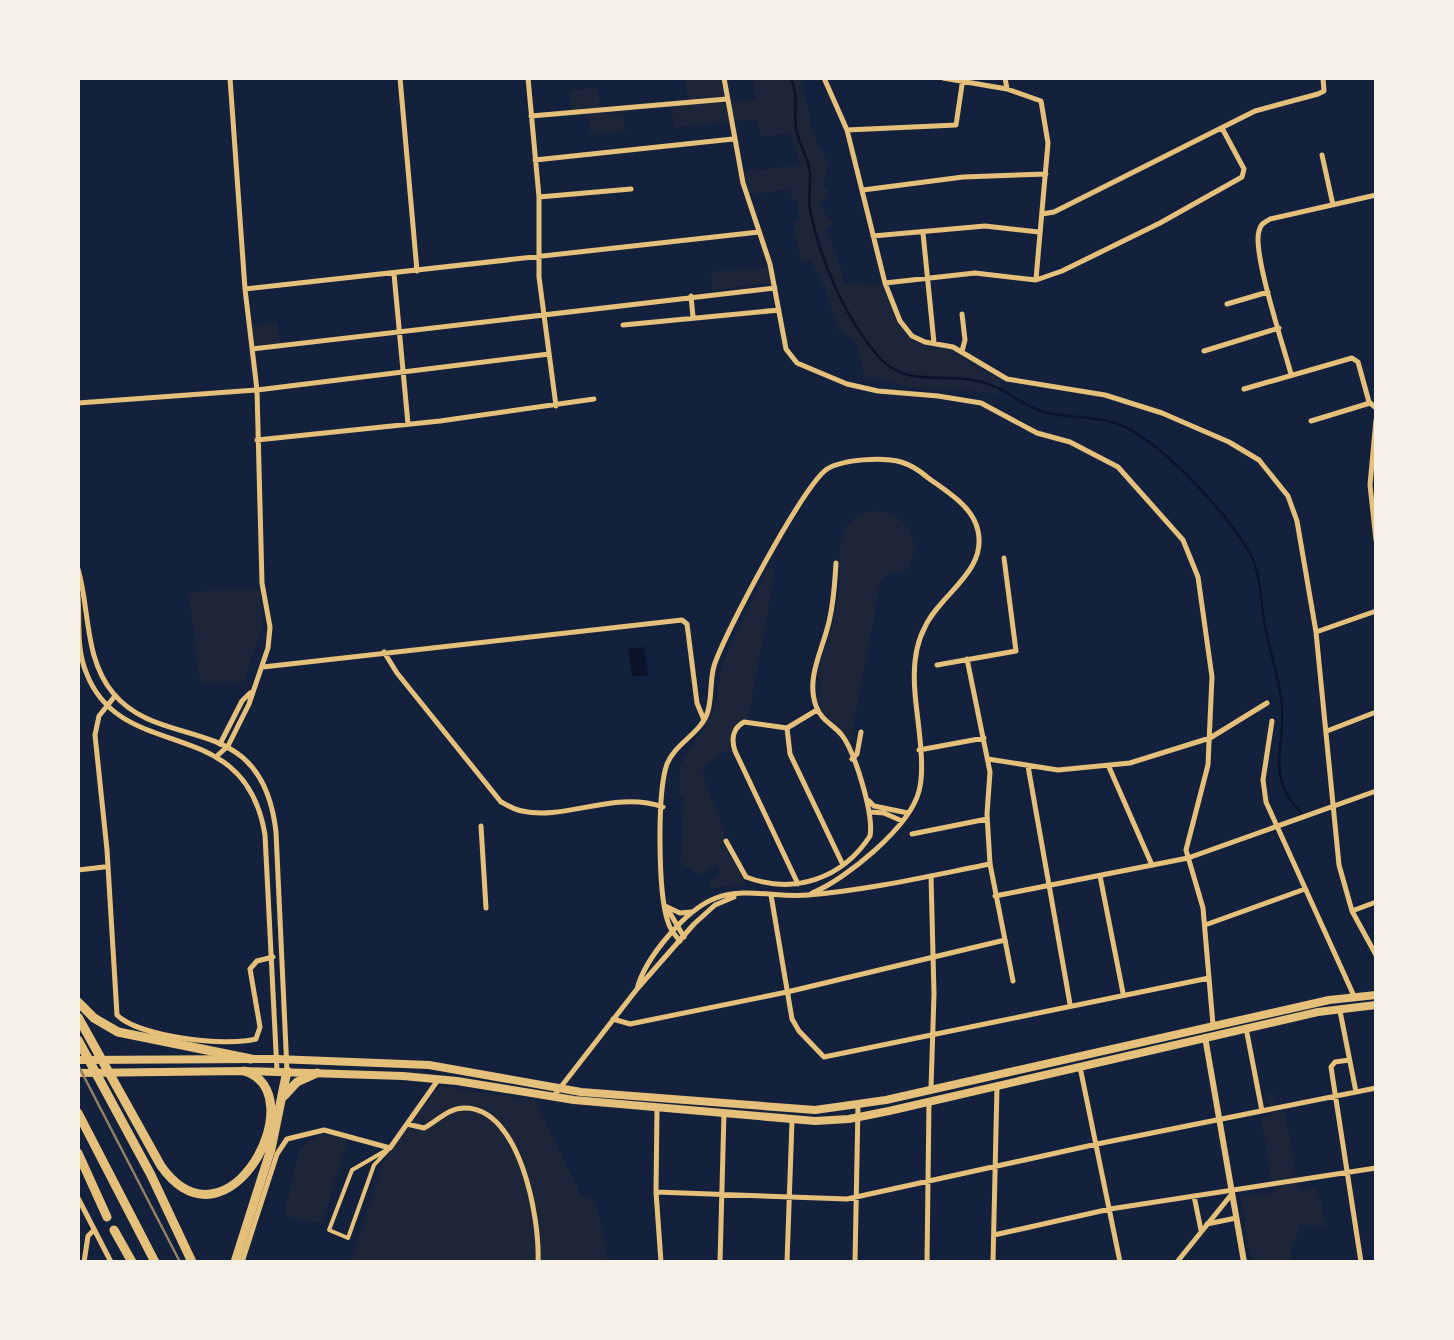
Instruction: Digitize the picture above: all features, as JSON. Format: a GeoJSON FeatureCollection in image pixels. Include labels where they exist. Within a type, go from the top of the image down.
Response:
{"type":"FeatureCollection","features":[{"type":"Feature","properties":{"kind":"highway"},"geometry":{"type":"LineString","coordinates":[[78,1002],[94,1018],[118,1032],[251,1059]]}},
{"type":"Feature","properties":{"kind":"highway"},"geometry":{"type":"LineString","coordinates":[[78,1017],[160,1166],[176,1183],[191,1190],[209,1193],[232,1187],[248,1174],[260,1155],[271,1100],[263,1082],[244,1071]]}},
{"type":"Feature","properties":{"kind":"highway"},"geometry":{"type":"LineString","coordinates":[[78,1040],[192,1262]]}},
{"type":"Feature","properties":{"kind":"highway"},"geometry":{"type":"LineString","coordinates":[[238,1262],[270,1156],[283,1098],[282,1072]]}},
{"type":"Feature","properties":{"kind":"highway"},"geometry":{"type":"LineString","coordinates":[[283,1098],[297,1082],[317,1073]]}},
{"type":"Feature","properties":{"kind":"highway"},"geometry":{"type":"LineString","coordinates":[[78,1114],[155,1262]]}},
{"type":"Feature","properties":{"kind":"highway"},"geometry":{"type":"LineString","coordinates":[[78,1153],[107,1217]]}},
{"type":"Feature","properties":{"kind":"highway"},"geometry":{"type":"LineString","coordinates":[[114,1230],[132,1262]]}},
{"type":"Feature","properties":{"kind":"main road"},"geometry":{"type":"LineString","coordinates":[[78,1073],[244,1071],[439,1079],[657,1108],[792,1119],[859,1117],[1080,1067],[1354,996],[1376,995]]}},
{"type":"Feature","properties":{"kind":"main road"},"geometry":{"type":"LineString","coordinates":[[78,1060],[276,1058],[442,1067],[559,1088],[815,1110],[858,1106],[1209,1032],[1376,1005]]}},
{"type":"Feature","properties":{"kind":"main road"},"geometry":{"type":"LineString","coordinates":[[1209,1032],[1244,1262]]}},
{"type":"Feature","properties":{"kind":"street"},"geometry":{"type":"LineString","coordinates":[[218,756],[228,746],[250,704],[270,626],[262,583],[257,390],[230,78]]}},
{"type":"Feature","properties":{"kind":"street"},"geometry":{"type":"LineString","coordinates":[[400,78],[417,271]]}},
{"type":"Feature","properties":{"kind":"street"},"geometry":{"type":"LineString","coordinates":[[528,78],[539,198],[538,258],[556,406]]}},
{"type":"Feature","properties":{"kind":"street"},"geometry":{"type":"LineString","coordinates":[[724,78],[733,139],[775,288],[786,348],[797,363],[810,371],[878,392],[981,403],[1037,433],[1070,442],[1118,467],[1184,540],[1198,576],[1212,677],[1206,778],[1187,846],[1204,925],[1209,1032]]}},
{"type":"Feature","properties":{"kind":"street"},"geometry":{"type":"LineString","coordinates":[[824,78],[847,130],[886,283],[906,331],[918,340],[962,351],[1006,380],[1106,396],[1162,413],[1260,460],[1288,496],[1297,521],[1316,632],[1339,865],[1352,911],[1376,955]]}},
{"type":"Feature","properties":{"kind":"street"},"geometry":{"type":"LineString","coordinates":[[943,78],[1007,89],[1042,101],[1048,134],[1036,280]]}},
{"type":"Feature","properties":{"kind":"street"},"geometry":{"type":"LineString","coordinates":[[1006,78],[1007,89]]}},
{"type":"Feature","properties":{"kind":"street"},"geometry":{"type":"LineString","coordinates":[[1042,214],[1054,212],[1268,105],[1324,91],[1323,78]]}},
{"type":"Feature","properties":{"kind":"street"},"geometry":{"type":"LineString","coordinates":[[847,130],[956,124],[963,80]]}},
{"type":"Feature","properties":{"kind":"street"},"geometry":{"type":"LineString","coordinates":[[531,116],[726,99]]}},
{"type":"Feature","properties":{"kind":"street"},"geometry":{"type":"LineString","coordinates":[[886,283],[976,273],[1036,280],[1062,271],[1242,177],[1244,168],[1222,128]]}},
{"type":"Feature","properties":{"kind":"street"},"geometry":{"type":"LineString","coordinates":[[535,160],[733,139]]}},
{"type":"Feature","properties":{"kind":"street"},"geometry":{"type":"LineString","coordinates":[[1322,155],[1333,205]]}},
{"type":"Feature","properties":{"kind":"street"},"geometry":{"type":"LineString","coordinates":[[863,190],[1007,173],[1046,174]]}},
{"type":"Feature","properties":{"kind":"street"},"geometry":{"type":"LineString","coordinates":[[539,198],[631,189]]}},
{"type":"Feature","properties":{"kind":"street"},"geometry":{"type":"LineString","coordinates":[[1291,374],[1268,292],[1258,238],[1262,225],[1270,219],[1376,195]]}},
{"type":"Feature","properties":{"kind":"street"},"geometry":{"type":"LineString","coordinates":[[873,236],[985,226],[1040,232]]}},
{"type":"Feature","properties":{"kind":"street"},"geometry":{"type":"LineString","coordinates":[[246,288],[759,232]]}},
{"type":"Feature","properties":{"kind":"street"},"geometry":{"type":"LineString","coordinates":[[922,233],[934,343]]}},
{"type":"Feature","properties":{"kind":"street"},"geometry":{"type":"LineString","coordinates":[[394,274],[408,424]]}},
{"type":"Feature","properties":{"kind":"street"},"geometry":{"type":"LineString","coordinates":[[252,348],[775,288]]}},
{"type":"Feature","properties":{"kind":"street"},"geometry":{"type":"LineString","coordinates":[[1228,304],[1268,292]]}},
{"type":"Feature","properties":{"kind":"street"},"geometry":{"type":"LineString","coordinates":[[691,296],[693,317]]}},
{"type":"Feature","properties":{"kind":"street"},"geometry":{"type":"LineString","coordinates":[[623,325],[778,310]]}},
{"type":"Feature","properties":{"kind":"street"},"geometry":{"type":"LineString","coordinates":[[962,314],[962,351]]}},
{"type":"Feature","properties":{"kind":"street"},"geometry":{"type":"LineString","coordinates":[[1204,351],[1279,328]]}},
{"type":"Feature","properties":{"kind":"street"},"geometry":{"type":"LineString","coordinates":[[78,403],[257,390],[549,354]]}},
{"type":"Feature","properties":{"kind":"street"},"geometry":{"type":"LineString","coordinates":[[1244,389],[1346,358],[1356,360],[1370,402],[1376,408]]}},
{"type":"Feature","properties":{"kind":"street"},"geometry":{"type":"LineString","coordinates":[[257,440],[594,399]]}},
{"type":"Feature","properties":{"kind":"street"},"geometry":{"type":"LineString","coordinates":[[1311,420],[1370,402]]}},
{"type":"Feature","properties":{"kind":"street"},"geometry":{"type":"LineString","coordinates":[[1376,420],[1370,484],[1376,538]]}},
{"type":"Feature","properties":{"kind":"street"},"geometry":{"type":"LineString","coordinates":[[682,939],[665,906],[661,887],[668,761],[704,720],[714,665],[722,648],[765,562],[821,474],[838,464],[893,461],[918,470],[973,517],[979,535],[974,563],[930,618],[919,643],[914,678],[920,790],[908,814],[844,877],[807,895]]}},
{"type":"Feature","properties":{"kind":"street"},"geometry":{"type":"LineString","coordinates":[[937,664],[1016,651],[1004,558]]}},
{"type":"Feature","properties":{"kind":"street"},"geometry":{"type":"LineString","coordinates":[[726,842],[746,877],[784,885],[818,880],[844,865],[870,836],[870,812],[852,758],[842,735],[817,710],[812,683],[830,621],[836,563]]}},
{"type":"Feature","properties":{"kind":"street"},"geometry":{"type":"LineString","coordinates":[[78,569],[94,660],[115,696],[144,716],[228,746],[255,775],[274,816],[287,1059],[282,1072]]}},
{"type":"Feature","properties":{"kind":"street"},"geometry":{"type":"LineString","coordinates":[[78,595],[85,672],[106,706],[148,732],[218,756],[246,783],[263,822],[276,1058],[282,1072]]}},
{"type":"Feature","properties":{"kind":"street"},"geometry":{"type":"LineString","coordinates":[[1316,632],[1376,611]]}},
{"type":"Feature","properties":{"kind":"street"},"geometry":{"type":"LineString","coordinates":[[262,667],[682,620],[688,624],[696,698],[704,720]]}},
{"type":"Feature","properties":{"kind":"street"},"geometry":{"type":"LineString","coordinates":[[384,652],[501,802],[523,811],[550,812],[632,802],[663,807]]}},
{"type":"Feature","properties":{"kind":"street"},"geometry":{"type":"LineString","coordinates":[[967,659],[988,759],[990,864],[1013,981]]}},
{"type":"Feature","properties":{"kind":"street"},"geometry":{"type":"LineString","coordinates":[[218,756],[220,742],[242,701],[252,691]]}},
{"type":"Feature","properties":{"kind":"street"},"geometry":{"type":"LineString","coordinates":[[115,696],[99,716],[95,735],[114,1010],[123,1022],[146,1030],[235,1042],[256,1039],[260,1027],[250,969],[272,957]]}},
{"type":"Feature","properties":{"kind":"street"},"geometry":{"type":"LineString","coordinates":[[988,759],[1066,770],[1110,767],[1157,757],[1210,738],[1267,703]]}},
{"type":"Feature","properties":{"kind":"street"},"geometry":{"type":"LineString","coordinates":[[798,884],[733,744],[736,729],[744,722],[787,728],[817,710]]}},
{"type":"Feature","properties":{"kind":"street"},"geometry":{"type":"LineString","coordinates":[[1327,731],[1376,712]]}},
{"type":"Feature","properties":{"kind":"street"},"geometry":{"type":"LineString","coordinates":[[1272,722],[1263,784],[1266,802],[1354,996]]}},
{"type":"Feature","properties":{"kind":"street"},"geometry":{"type":"LineString","coordinates":[[787,728],[790,754],[844,865]]}},
{"type":"Feature","properties":{"kind":"street"},"geometry":{"type":"LineString","coordinates":[[852,758],[857,754],[861,732]]}},
{"type":"Feature","properties":{"kind":"street"},"geometry":{"type":"LineString","coordinates":[[919,750],[984,738]]}},
{"type":"Feature","properties":{"kind":"street"},"geometry":{"type":"LineString","coordinates":[[1028,766],[1070,1004]]}},
{"type":"Feature","properties":{"kind":"street"},"geometry":{"type":"LineString","coordinates":[[1110,767],[1153,866]]}},
{"type":"Feature","properties":{"kind":"street"},"geometry":{"type":"LineString","coordinates":[[996,896],[1188,858],[1376,791]]}},
{"type":"Feature","properties":{"kind":"street"},"geometry":{"type":"LineString","coordinates":[[866,798],[874,806],[908,814]]}},
{"type":"Feature","properties":{"kind":"street"},"geometry":{"type":"LineString","coordinates":[[870,812],[902,821]]}},
{"type":"Feature","properties":{"kind":"street"},"geometry":{"type":"LineString","coordinates":[[912,834],[987,819]]}},
{"type":"Feature","properties":{"kind":"street"},"geometry":{"type":"LineString","coordinates":[[481,826],[486,908]]}},
{"type":"Feature","properties":{"kind":"street"},"geometry":{"type":"LineString","coordinates":[[638,989],[647,966],[675,930],[719,897],[746,893],[807,895],[990,864]]}},
{"type":"Feature","properties":{"kind":"street"},"geometry":{"type":"LineString","coordinates":[[78,870],[106,867]]}},
{"type":"Feature","properties":{"kind":"street"},"geometry":{"type":"LineString","coordinates":[[931,876],[931,1090]]}},
{"type":"Feature","properties":{"kind":"street"},"geometry":{"type":"LineString","coordinates":[[1100,876],[1123,993]]}},
{"type":"Feature","properties":{"kind":"street"},"geometry":{"type":"LineString","coordinates":[[1204,925],[1305,889]]}},
{"type":"Feature","properties":{"kind":"street"},"geometry":{"type":"LineString","coordinates":[[553,1096],[638,989],[714,905],[746,893]]}},
{"type":"Feature","properties":{"kind":"street"},"geometry":{"type":"LineString","coordinates":[[770,895],[796,1028],[824,1056],[1209,978]]}},
{"type":"Feature","properties":{"kind":"street"},"geometry":{"type":"LineString","coordinates":[[1352,911],[1376,902]]}},
{"type":"Feature","properties":{"kind":"street"},"geometry":{"type":"LineString","coordinates":[[665,906],[694,912]]}},
{"type":"Feature","properties":{"kind":"street"},"geometry":{"type":"LineString","coordinates":[[614,1019],[630,1024],[787,992],[1004,940]]}},
{"type":"Feature","properties":{"kind":"street"},"geometry":{"type":"LineString","coordinates":[[1340,1008],[1356,1092]]}},
{"type":"Feature","properties":{"kind":"street"},"geometry":{"type":"LineString","coordinates":[[1246,1028],[1262,1111]]}},
{"type":"Feature","properties":{"kind":"street"},"geometry":{"type":"LineString","coordinates":[[1349,1060],[1332,1064],[1361,1262]]}},
{"type":"Feature","properties":{"kind":"street"},"geometry":{"type":"LineString","coordinates":[[1080,1067],[1120,1262]]}},
{"type":"Feature","properties":{"kind":"street"},"geometry":{"type":"LineString","coordinates":[[390,1148],[352,1170],[328,1230],[348,1238],[374,1164],[390,1148],[439,1079]]}},
{"type":"Feature","properties":{"kind":"street"},"geometry":{"type":"LineString","coordinates":[[993,1262],[997,1086]]}},
{"type":"Feature","properties":{"kind":"street"},"geometry":{"type":"LineString","coordinates":[[656,1192],[857,1197],[1376,1088]]}},
{"type":"Feature","properties":{"kind":"street"},"geometry":{"type":"LineString","coordinates":[[927,1262],[930,1102]]}},
{"type":"Feature","properties":{"kind":"street"},"geometry":{"type":"LineString","coordinates":[[855,1262],[858,1106]]}},
{"type":"Feature","properties":{"kind":"street"},"geometry":{"type":"LineString","coordinates":[[406,1124],[424,1128],[448,1111],[465,1108],[488,1115],[506,1131],[530,1194],[538,1262]]}},
{"type":"Feature","properties":{"kind":"street"},"geometry":{"type":"LineString","coordinates":[[657,1108],[656,1192],[661,1262]]}},
{"type":"Feature","properties":{"kind":"street"},"geometry":{"type":"LineString","coordinates":[[720,1262],[724,1114]]}},
{"type":"Feature","properties":{"kind":"street"},"geometry":{"type":"LineString","coordinates":[[787,1262],[792,1119]]}},
{"type":"Feature","properties":{"kind":"street"},"geometry":{"type":"LineString","coordinates":[[238,1262],[277,1154],[287,1139],[324,1130],[390,1148]]}},
{"type":"Feature","properties":{"kind":"street"},"geometry":{"type":"LineString","coordinates":[[994,1235],[1110,1209],[1376,1168]]}},
{"type":"Feature","properties":{"kind":"street"},"geometry":{"type":"LineString","coordinates":[[1176,1262],[1232,1190]]}},
{"type":"Feature","properties":{"kind":"street"},"geometry":{"type":"LineString","coordinates":[[1194,1196],[1203,1227]]}},
{"type":"Feature","properties":{"kind":"street"},"geometry":{"type":"LineString","coordinates":[[78,1198],[112,1262]]}},
{"type":"Feature","properties":{"kind":"street"},"geometry":{"type":"LineString","coordinates":[[1203,1227],[1237,1218]]}},
{"type":"Feature","properties":{"kind":"street"},"geometry":{"type":"LineString","coordinates":[[84,1262],[88,1236],[94,1230]]}},
{"type":"Feature","properties":{"kind":"shaded area"},"geometry":{"type":"Polygon","coordinates":[[[721,78],[726,103],[755,99],[752,78],[799,78],[815,139],[828,161],[823,187],[828,190],[827,198],[820,201],[833,222],[826,229],[846,284],[882,283],[897,322],[911,340],[952,350],[981,371],[1001,379],[997,395],[865,378],[856,342],[837,328],[825,288],[811,260],[801,261],[793,224],[800,217],[797,203],[787,190],[745,195],[737,172],[800,165],[791,134],[761,136],[757,119],[674,128],[672,107],[688,105],[686,79],[721,78]]]}},
{"type":"Feature","properties":{"kind":"shaded area"},"geometry":{"type":"Polygon","coordinates":[[[598,88],[601,115],[623,113],[625,132],[591,135],[589,110],[571,111],[569,90],[598,88]]]}},
{"type":"Feature","properties":{"kind":"shaded area"},"geometry":{"type":"Polygon","coordinates":[[[773,267],[776,283],[713,290],[711,272],[773,267]]]}},
{"type":"Feature","properties":{"kind":"shaded area"},"geometry":{"type":"Polygon","coordinates":[[[277,322],[280,342],[249,347],[248,326],[277,322]]]}},
{"type":"Feature","properties":{"kind":"shaded area"},"geometry":{"type":"Polygon","coordinates":[[[879,511],[905,525],[914,550],[907,570],[885,575],[880,583],[850,742],[819,704],[816,696],[821,694],[821,679],[816,678],[838,599],[843,534],[856,517],[879,511]]]}},
{"type":"Feature","properties":{"kind":"shaded area"},"geometry":{"type":"Polygon","coordinates":[[[768,567],[775,571],[748,719],[735,725],[730,748],[703,766],[703,776],[725,835],[723,842],[745,882],[711,888],[709,883],[721,873],[717,865],[699,875],[681,863],[680,765],[715,708],[723,662],[768,567]]]}},
{"type":"Feature","properties":{"kind":"shaded area"},"geometry":{"type":"Polygon","coordinates":[[[261,590],[261,631],[244,681],[200,683],[189,593],[261,590]]]}},
{"type":"Feature","properties":{"kind":"shaded area"},"geometry":{"type":"Polygon","coordinates":[[[644,647],[648,675],[632,677],[628,649],[644,647]]]}},
{"type":"Feature","properties":{"kind":"shaded area"},"geometry":{"type":"Polygon","coordinates":[[[440,1086],[536,1101],[580,1194],[596,1202],[608,1262],[350,1262],[385,1156],[440,1086]]]}},
{"type":"Feature","properties":{"kind":"shaded area"},"geometry":{"type":"Polygon","coordinates":[[[1274,1093],[1279,1112],[1285,1111],[1298,1190],[1317,1188],[1327,1227],[1300,1225],[1290,1253],[1292,1262],[1252,1262],[1240,1197],[1274,1193],[1261,1117],[1270,1115],[1267,1095],[1274,1093]]]}},
{"type":"Feature","properties":{"kind":"shaded area"},"geometry":{"type":"Polygon","coordinates":[[[320,1134],[348,1140],[321,1224],[284,1216],[300,1148],[320,1134]]]}},
{"type":"Feature","properties":{"kind":"waterway"},"geometry":{"type":"LineString","coordinates":[[791,78],[796,129],[809,166],[810,210],[820,249],[846,308],[881,359],[901,373],[984,382],[1041,411],[1106,421],[1132,431],[1190,478],[1239,536],[1256,570],[1279,686],[1280,774],[1283,787],[1301,813]]}},
{"type":"Feature","properties":{"kind":"railway"},"geometry":{"type":"LineString","coordinates":[[78,1065],[180,1262]]}}]}
